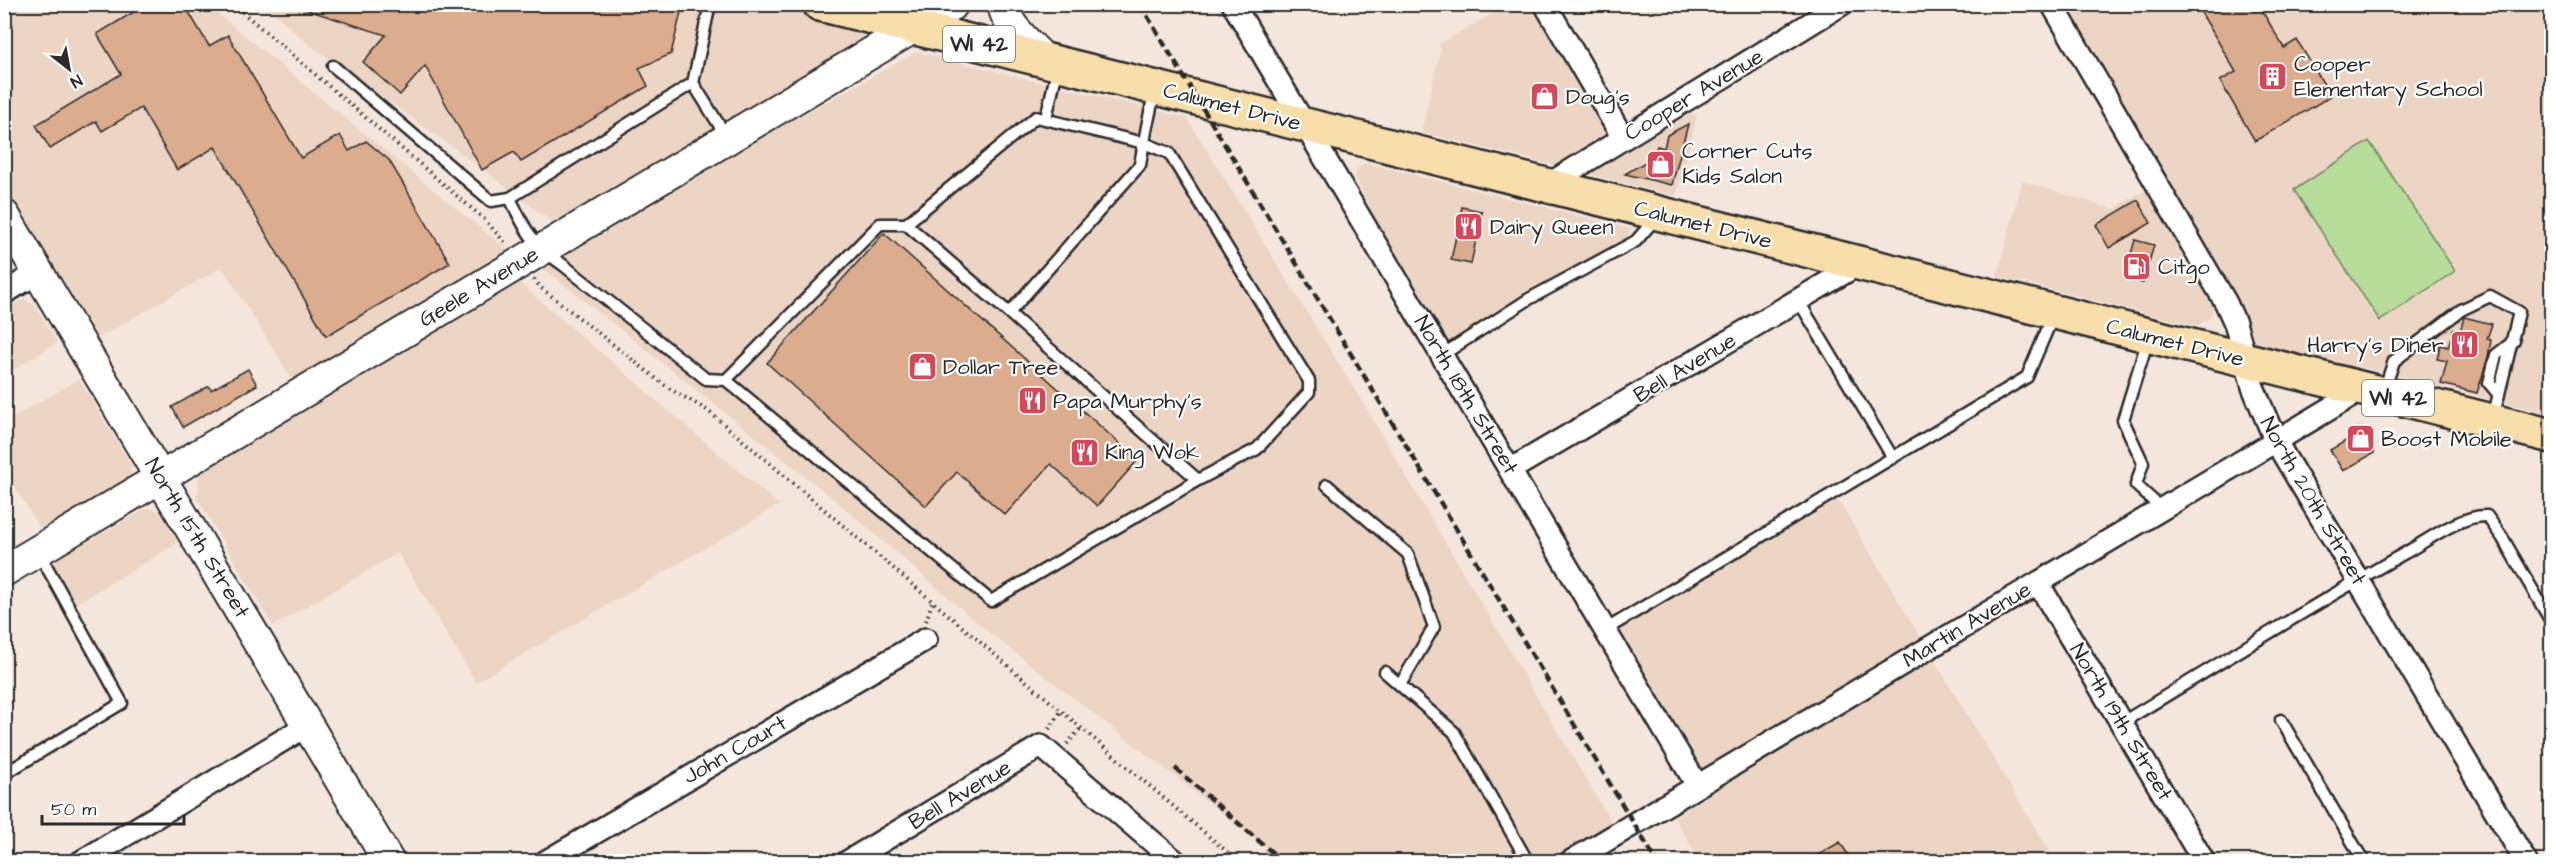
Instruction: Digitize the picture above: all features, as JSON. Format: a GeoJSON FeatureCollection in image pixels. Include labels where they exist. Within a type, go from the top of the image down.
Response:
{"type":"FeatureCollection","features":[{"type":"Feature","properties":{"kind":"main road","name":"Calumet Drive"},"geometry":{"type":"LineString","coordinates":[[820,4],[2373,392],[2496,408],[2552,436]]}},
{"type":"Feature","properties":{"kind":"street","name":"Geele Avenue"},"geometry":{"type":"LineString","coordinates":[[4,571],[953,4]]}},
{"type":"Feature","properties":{"kind":"street"},"geometry":{"type":"LineString","coordinates":[[1004,4],[1004,12],[1011,24],[1051,61]]}},
{"type":"Feature","properties":{"kind":"street","name":"North 18th Street"},"geometry":{"type":"LineString","coordinates":[[1233,4],[1697,786]]}},
{"type":"Feature","properties":{"kind":"street"},"geometry":{"type":"LineString","coordinates":[[1545,4],[1623,138]]}},
{"type":"Feature","properties":{"kind":"street","name":"Cooper Avenue"},"geometry":{"type":"LineString","coordinates":[[1546,186],[1842,4]]}},
{"type":"Feature","properties":{"kind":"street","name":"North 20th Street"},"geometry":{"type":"LineString","coordinates":[[2052,4],[2211,274],[2235,323],[2244,360],[2260,408],[2276,442],[2526,861]]}},
{"type":"Feature","properties":{"kind":"street","name":"North 15th Street"},"geometry":{"type":"LineString","coordinates":[[4,215],[389,861]]}},
{"type":"Feature","properties":{"kind":"street","name":"Bell Avenue"},"geometry":{"type":"LineString","coordinates":[[1510,470],[1859,264]]}},
{"type":"Feature","properties":{"kind":"street"},"geometry":{"type":"LineString","coordinates":[[4,293],[39,272]]}},
{"type":"Feature","properties":{"kind":"street","name":"Martin Avenue"},"geometry":{"type":"LineString","coordinates":[[1570,861],[2276,442],[2373,392]]}},
{"type":"Feature","properties":{"kind":"street","name":"North 19th Street"},"geometry":{"type":"LineString","coordinates":[[2038,583],[2204,861]]}},
{"type":"Feature","properties":{"kind":"street","name":"John Court"},"geometry":{"type":"LineString","coordinates":[[545,861],[926,639]]}},
{"type":"Feature","properties":{"kind":"street"},"geometry":{"type":"LineString","coordinates":[[81,861],[308,725]]}},
{"type":"Feature","properties":{"kind":"street","name":"Bell Avenue"},"geometry":{"type":"LineString","coordinates":[[848,861],[1041,746],[1176,861]]}},
{"type":"Feature","properties":{"kind":"lane"},"geometry":{"type":"LineString","coordinates":[[710,4],[693,83],[728,139]]}},
{"type":"Feature","properties":{"kind":"lane"},"geometry":{"type":"LineString","coordinates":[[1046,118],[1051,61]]}},
{"type":"Feature","properties":{"kind":"lane"},"geometry":{"type":"LineString","coordinates":[[333,66],[491,201],[510,198],[693,83]]}},
{"type":"Feature","properties":{"kind":"lane"},"geometry":{"type":"LineString","coordinates":[[1009,313],[1140,165],[1156,87]]}},
{"type":"Feature","properties":{"kind":"lane"},"geometry":{"type":"LineString","coordinates":[[510,198],[526,230],[532,256],[562,264],[706,379],[726,380],[991,601],[1198,480],[1257,449],[1309,392],[1310,386],[1169,153],[1144,143],[1046,118],[1033,119],[906,224],[880,224],[726,380]]}},
{"type":"Feature","properties":{"kind":"lane"},"geometry":{"type":"LineString","coordinates":[[1442,355],[1529,298],[1636,241],[1659,214]]}},
{"type":"Feature","properties":{"kind":"lane"},"geometry":{"type":"LineString","coordinates":[[906,224],[1198,480]]}},
{"type":"Feature","properties":{"kind":"lane"},"geometry":{"type":"LineString","coordinates":[[2373,392],[2394,361],[2461,310],[2490,296],[2519,312],[2496,408]]}},
{"type":"Feature","properties":{"kind":"lane"},"geometry":{"type":"LineString","coordinates":[[1798,300],[1893,458]]}},
{"type":"Feature","properties":{"kind":"lane"},"geometry":{"type":"LineString","coordinates":[[1605,630],[2027,377],[2054,313]]}},
{"type":"Feature","properties":{"kind":"lane"},"geometry":{"type":"LineString","coordinates":[[2149,336],[2123,420],[2143,463],[2136,485],[2162,509]]}},
{"type":"Feature","properties":{"kind":"lane"},"geometry":{"type":"LineString","coordinates":[[1327,485],[1408,554],[1434,627],[1400,686]]}},
{"type":"Feature","properties":{"kind":"lane"},"geometry":{"type":"LineString","coordinates":[[2121,723],[2358,579],[2477,515],[2487,516],[2502,537],[2552,623]]}},
{"type":"Feature","properties":{"kind":"lane"},"geometry":{"type":"LineString","coordinates":[[4,774],[123,703],[38,551]]}},
{"type":"Feature","properties":{"kind":"lane"},"geometry":{"type":"LineString","coordinates":[[1385,672],[1454,732],[1528,861]]}},
{"type":"Feature","properties":{"kind":"lane"},"geometry":{"type":"LineString","coordinates":[[2280,720],[2364,861]]}},
{"type":"Feature","properties":{"kind":"path"},"geometry":{"type":"LineString","coordinates":[[233,4],[484,219],[532,256],[540,287],[667,387],[707,410],[1239,861]]}},
{"type":"Feature","properties":{"kind":"shaded area"},"geometry":{"type":"Polygon","coordinates":[[[820,4],[914,28],[568,234],[476,164],[310,45],[265,5],[820,4]]]}},
{"type":"Feature","properties":{"kind":"shaded area"},"geometry":{"type":"Polygon","coordinates":[[[4,5],[207,5],[522,262],[301,393],[222,267],[83,347],[5,215],[4,5]]]}},
{"type":"Feature","properties":{"kind":"shaded area"},"geometry":{"type":"Polygon","coordinates":[[[1508,5],[1530,5],[1619,156],[1690,113],[1697,116],[1676,196],[1421,132],[1441,48],[1439,44],[1508,5]]]}},
{"type":"Feature","properties":{"kind":"shaded area"},"geometry":{"type":"Polygon","coordinates":[[[2049,5],[2551,5],[2552,248],[2548,250],[2542,412],[2353,365],[2363,389],[2244,360],[2213,303],[2211,318],[2196,326],[1997,276],[2022,181],[2113,209],[2149,188],[2049,5]]]}},
{"type":"Feature","properties":{"kind":"shaded area"},"geometry":{"type":"Polygon","coordinates":[[[917,52],[1187,118],[1367,410],[1611,822],[1600,830],[1619,861],[1284,861],[987,631],[835,500],[543,268],[764,136],[917,52]]]}},
{"type":"Feature","properties":{"kind":"shaded area"},"geometry":{"type":"Polygon","coordinates":[[[1364,164],[1631,229],[1625,242],[1519,299],[1448,344],[1390,248],[1371,211],[1355,176],[1357,169],[1364,164]]]}},
{"type":"Feature","properties":{"kind":"shaded area"},"geometry":{"type":"Polygon","coordinates":[[[517,281],[779,505],[476,682],[398,553],[273,626],[196,496],[199,491],[198,478],[201,472],[517,281]]]}},
{"type":"Feature","properties":{"kind":"shaded area"},"geometry":{"type":"Polygon","coordinates":[[[24,299],[36,307],[57,343],[5,375],[5,309],[24,299]]]}},
{"type":"Feature","properties":{"kind":"shaded area"},"geometry":{"type":"Polygon","coordinates":[[[79,379],[131,465],[131,475],[123,484],[42,532],[5,471],[5,422],[79,379]]]}},
{"type":"Feature","properties":{"kind":"shaded area"},"geometry":{"type":"Polygon","coordinates":[[[1838,500],[2055,861],[1700,861],[1674,817],[1715,792],[1618,629],[1838,500]]]}},
{"type":"Feature","properties":{"kind":"shaded area"},"geometry":{"type":"Polygon","coordinates":[[[151,508],[160,512],[178,543],[74,605],[50,563],[143,510],[151,508]]]}},
{"type":"Feature","properties":{"kind":"green space"},"geometry":{"type":"Polygon","coordinates":[[[2369,141],[2455,271],[2380,321],[2294,190],[2369,141]]]}},
{"type":"Feature","properties":{"kind":"building"},"geometry":{"type":"Polygon","coordinates":[[[147,4],[184,4],[209,46],[228,35],[301,158],[340,135],[349,151],[366,141],[389,160],[450,263],[326,336],[215,147],[177,170],[141,108],[102,131],[96,121],[50,149],[36,125],[121,74],[97,34],[147,4]]]}},
{"type":"Feature","properties":{"kind":"building"},"geometry":{"type":"Polygon","coordinates":[[[301,4],[683,4],[671,54],[639,68],[648,86],[521,162],[514,152],[482,170],[425,66],[400,95],[363,62],[386,35],[301,8],[301,4]]]}},
{"type":"Feature","properties":{"kind":"building","name":"Cooper Elementary School"},"geometry":{"type":"Polygon","coordinates":[[[2196,4],[2258,4],[2284,48],[2297,40],[2331,96],[2255,141],[2220,81],[2236,72],[2196,4]]]}},
{"type":"Feature","properties":{"kind":"building"},"geometry":{"type":"Polygon","coordinates":[[[1688,124],[1672,185],[1625,174],[1654,157],[1657,146],[1664,148],[1667,135],[1688,124]]]}},
{"type":"Feature","properties":{"kind":"building"},"geometry":{"type":"Polygon","coordinates":[[[2138,200],[2151,223],[2109,248],[2096,225],[2138,200]]]}},
{"type":"Feature","properties":{"kind":"building"},"geometry":{"type":"Polygon","coordinates":[[[1462,207],[1482,211],[1471,264],[1451,260],[1462,207]]]}},
{"type":"Feature","properties":{"kind":"building"},"geometry":{"type":"Polygon","coordinates":[[[884,233],[1138,460],[1097,506],[1051,464],[1005,515],[957,472],[926,506],[767,363],[884,233]]]}},
{"type":"Feature","properties":{"kind":"building"},"geometry":{"type":"Polygon","coordinates":[[[2135,240],[2154,245],[2143,283],[2124,278],[2135,240]]]}},
{"type":"Feature","properties":{"kind":"building"},"geometry":{"type":"Polygon","coordinates":[[[2464,317],[2492,324],[2487,339],[2491,340],[2488,357],[2477,393],[2441,384],[2447,361],[2437,359],[2440,345],[2448,347],[2453,330],[2460,332],[2464,317]]]}},
{"type":"Feature","properties":{"kind":"building"},"geometry":{"type":"Polygon","coordinates":[[[248,369],[257,385],[183,427],[172,407],[209,386],[211,390],[248,369]]]}},
{"type":"Feature","properties":{"kind":"building"},"geometry":{"type":"Polygon","coordinates":[[[2361,432],[2374,453],[2343,471],[2330,450],[2361,432]]]}},
{"type":"Feature","properties":{"kind":"building"},"geometry":{"type":"Polygon","coordinates":[[[1840,842],[1852,861],[1808,861],[1840,842]]]}},
{"type":"Feature","properties":{"kind":"railway"},"geometry":{"type":"LineString","coordinates":[[1140,4],[1657,862]]}},
{"type":"Feature","properties":{"kind":"railway"},"geometry":{"type":"LineString","coordinates":[[1175,768],[1283,862]]}},
{"type":"Feature","properties":{"kind":"place","name":"Cooper Elementary School"},"geometry":{"type":"Point","coordinates":[2273,77]}},
{"type":"Feature","properties":{"kind":"place","name":"Doug's"},"geometry":{"type":"Point","coordinates":[1545,97]}},
{"type":"Feature","properties":{"kind":"place","name":"Corner Cuts Kids Salon"},"geometry":{"type":"Point","coordinates":[1661,164]}},
{"type":"Feature","properties":{"kind":"place","name":"Dairy Queen"},"geometry":{"type":"Point","coordinates":[1469,227]}},
{"type":"Feature","properties":{"kind":"place","name":"Citgo"},"geometry":{"type":"Point","coordinates":[2137,267]}},
{"type":"Feature","properties":{"kind":"place","name":"Harry's Diner"},"geometry":{"type":"Point","coordinates":[2465,345]}},
{"type":"Feature","properties":{"kind":"place","name":"Dollar Tree"},"geometry":{"type":"Point","coordinates":[922,367]}},
{"type":"Feature","properties":{"kind":"place","name":"Papa Murphy's"},"geometry":{"type":"Point","coordinates":[1032,401]}},
{"type":"Feature","properties":{"kind":"place","name":"Boost Mobile"},"geometry":{"type":"Point","coordinates":[2360,439]}},
{"type":"Feature","properties":{"kind":"place","name":"King Wok"},"geometry":{"type":"Point","coordinates":[1084,452]}}]}
